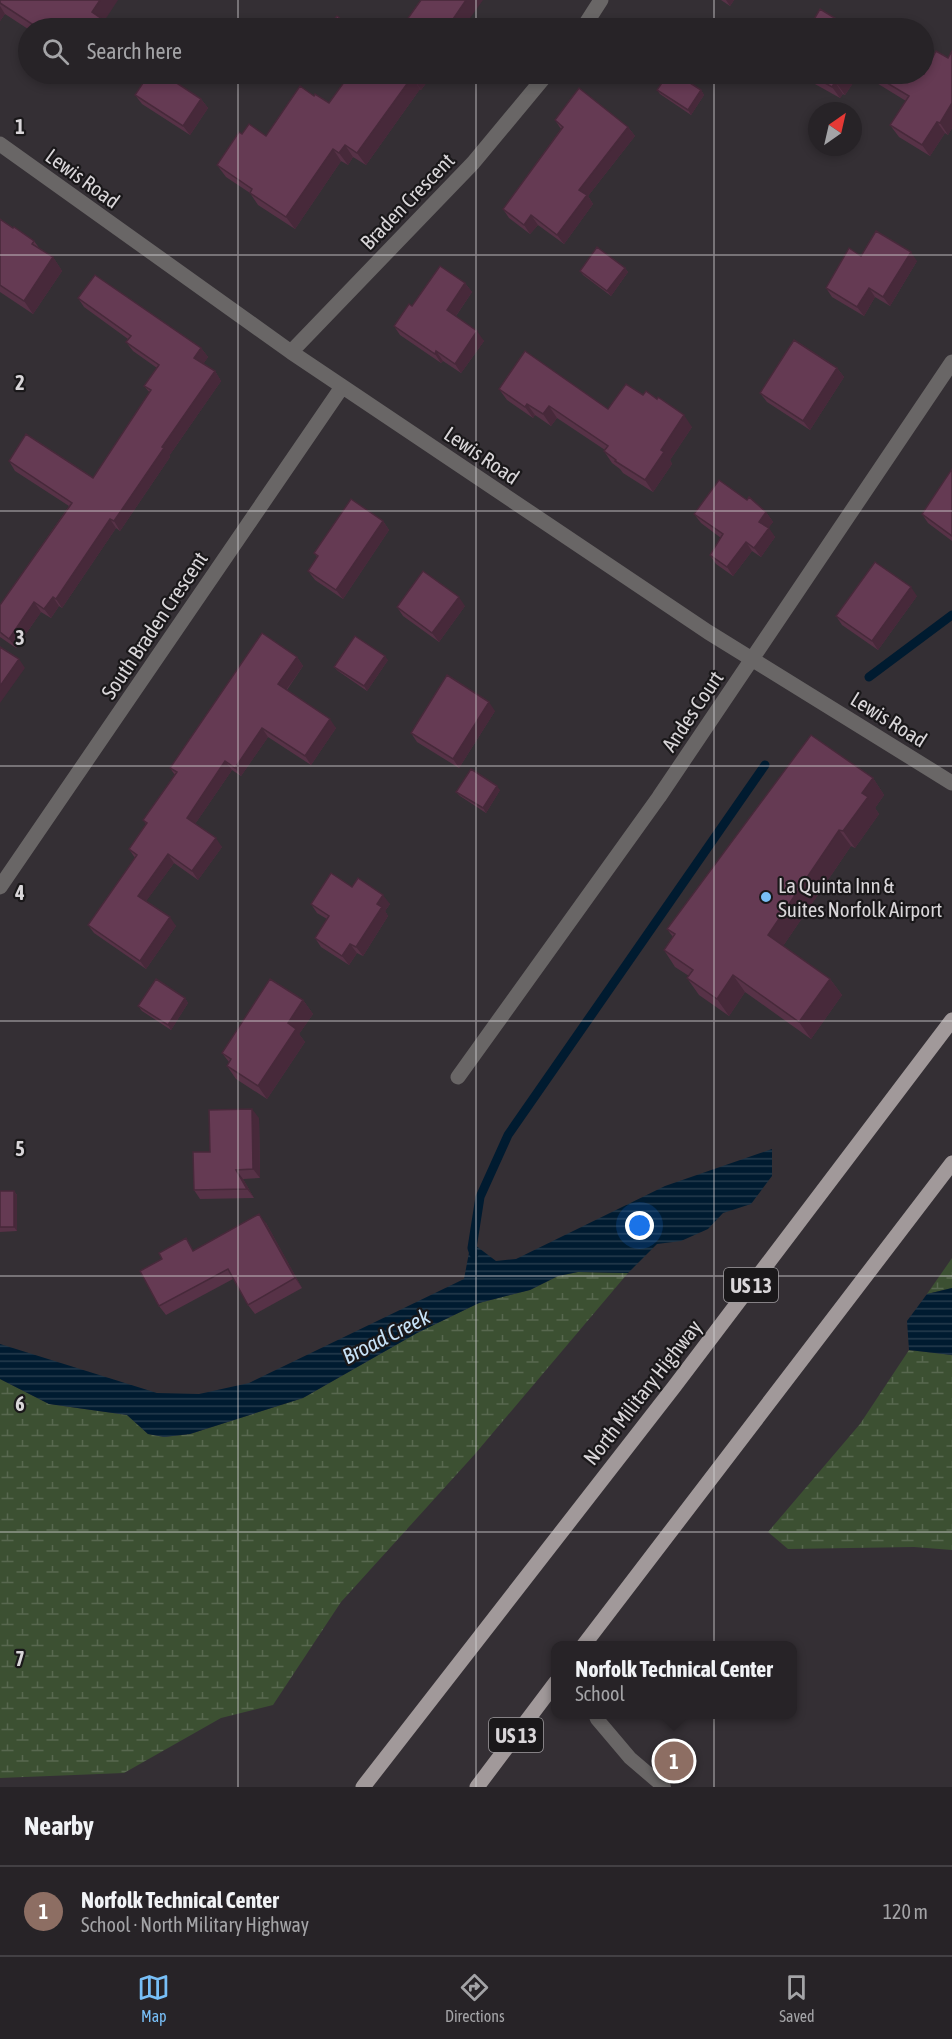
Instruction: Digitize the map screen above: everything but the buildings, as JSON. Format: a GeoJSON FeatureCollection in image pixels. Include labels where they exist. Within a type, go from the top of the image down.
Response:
{"type":"FeatureCollection","features":[{"type":"Feature","properties":{"kind":"main road","name":"North Military Highway"},"geometry":{"type":"LineString","coordinates":[[363,1787],[674,1387],[952,1020]]}},
{"type":"Feature","properties":{"kind":"main road"},"geometry":{"type":"LineString","coordinates":[[587,1641],[952,1163]]}},
{"type":"Feature","properties":{"kind":"main road","name":"US 13"},"geometry":{"type":"LineString","coordinates":[[477,1787],[551,1687]]}},
{"type":"Feature","properties":{"kind":"street"},"geometry":{"type":"LineString","coordinates":[[589,18],[601,0]]}},
{"type":"Feature","properties":{"kind":"street","name":"Braden Crescent"},"geometry":{"type":"LineString","coordinates":[[291,352],[473,163],[539,84]]}},
{"type":"Feature","properties":{"kind":"street","name":"Lewis Road"},"geometry":{"type":"LineString","coordinates":[[0,144],[342,387],[708,632],[952,783]]}},
{"type":"Feature","properties":{"kind":"street","name":"Andes Court"},"geometry":{"type":"LineString","coordinates":[[458,1077],[659,797],[952,362]]}},
{"type":"Feature","properties":{"kind":"street","name":"South Braden Crescent"},"geometry":{"type":"LineString","coordinates":[[0,887],[342,387]]}},
{"type":"Feature","properties":{"kind":"lane"},"geometry":{"type":"LineString","coordinates":[[597,1719],[630,1758],[664,1786]]}},
{"type":"Feature","properties":{"kind":"green space"},"geometry":{"type":"Polygon","coordinates":[[[952,1258],[952,1288],[927,1294],[952,1258]]]}},
{"type":"Feature","properties":{"kind":"green space"},"geometry":{"type":"Polygon","coordinates":[[[578,1272],[628,1273],[475,1454],[341,1602],[273,1705],[221,1718],[124,1773],[0,1778],[0,1379],[49,1404],[127,1415],[148,1434],[164,1437],[190,1434],[303,1398],[417,1333],[479,1303],[530,1290],[558,1276],[578,1272]]]}},
{"type":"Feature","properties":{"kind":"green space"},"geometry":{"type":"Polygon","coordinates":[[[909,1350],[952,1355],[952,1550],[914,1547],[788,1549],[768,1532],[860,1424],[909,1350]]]}},
{"type":"Feature","properties":{"kind":"water","name":"Broad Creek"},"geometry":{"type":"Polygon","coordinates":[[[772,1149],[772,1176],[751,1204],[723,1213],[708,1229],[681,1241],[657,1244],[628,1273],[578,1272],[558,1276],[530,1290],[479,1303],[417,1333],[303,1398],[190,1434],[164,1437],[148,1434],[127,1415],[49,1404],[0,1379],[0,1344],[157,1393],[199,1394],[249,1383],[464,1279],[471,1242],[496,1261],[516,1259],[665,1186],[772,1149]]]}},
{"type":"Feature","properties":{"kind":"water"},"geometry":{"type":"Polygon","coordinates":[[[952,1288],[952,1355],[909,1350],[907,1321],[927,1294],[952,1288]]]}},
{"type":"Feature","properties":{"kind":"waterway"},"geometry":{"type":"LineString","coordinates":[[869,677],[952,615]]}},
{"type":"Feature","properties":{"kind":"waterway"},"geometry":{"type":"LineString","coordinates":[[474,1254],[472,1248],[480,1197],[508,1135],[765,765]]}},
{"type":"Feature","properties":{"kind":"place","name":"La Quinta Inn & Suites Norfolk Airport"},"geometry":{"type":"Point","coordinates":[766,897]}},
{"type":"Feature","properties":{"kind":"place","name":"Norfolk Technical Center"},"geometry":{"type":"Point","coordinates":[674,1761]}}]}
